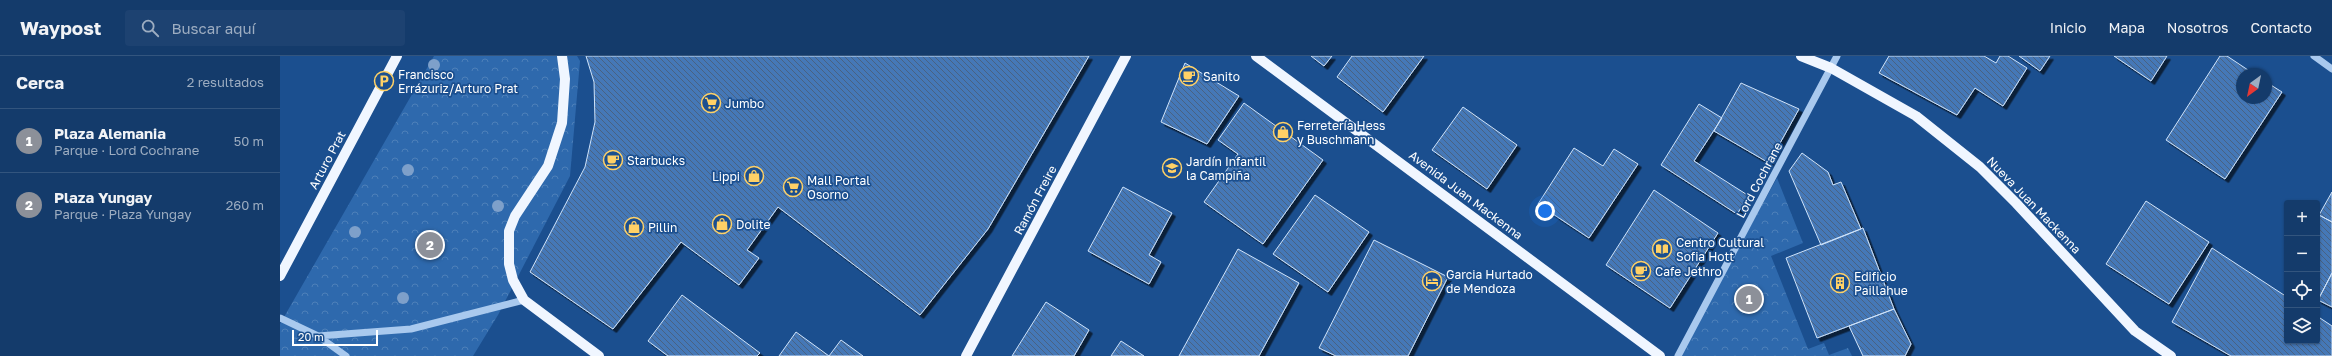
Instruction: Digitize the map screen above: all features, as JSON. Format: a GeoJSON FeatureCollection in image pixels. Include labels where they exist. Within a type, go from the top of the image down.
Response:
{"type":"FeatureCollection","features":[{"type":"Feature","properties":{"kind":"main road","name":"Arturo Prat"},"geometry":{"type":"LineString","coordinates":[[280,276],[397,56]]}},
{"type":"Feature","properties":{"kind":"main road"},"geometry":{"type":"LineString","coordinates":[[562,56],[565,101],[557,145],[541,178],[515,216],[509,232],[507,248],[513,280],[524,300],[599,356]]}},
{"type":"Feature","properties":{"kind":"main road","name":"Ramón Freire"},"geometry":{"type":"LineString","coordinates":[[966,356],[1126,56]]}},
{"type":"Feature","properties":{"kind":"main road","name":"Avenida Juan Mackenna"},"geometry":{"type":"LineString","coordinates":[[1256,56],[1660,356]]}},
{"type":"Feature","properties":{"kind":"main road","name":"Nueva Juan Mackenna"},"geometry":{"type":"LineString","coordinates":[[1802,56],[1831,68],[1916,116],[1980,167],[2135,331],[2171,356]]}},
{"type":"Feature","properties":{"kind":"street","name":"Lord Cochrane"},"geometry":{"type":"LineString","coordinates":[[1678,356],[1837,56]]}},
{"type":"Feature","properties":{"kind":"street"},"geometry":{"type":"LineString","coordinates":[[2314,56],[2332,69]]}},
{"type":"Feature","properties":{"kind":"street"},"geometry":{"type":"LineString","coordinates":[[318,336],[411,329],[524,300]]}},
{"type":"Feature","properties":{"kind":"street"},"geometry":{"type":"LineString","coordinates":[[280,318],[318,336],[346,356]]}},
{"type":"Feature","properties":{"kind":"green space"},"geometry":{"type":"Polygon","coordinates":[[[434,56],[577,56],[580,61],[570,176],[498,315],[473,356],[280,356],[280,324],[434,56]]]}},
{"type":"Feature","properties":{"kind":"green space"},"geometry":{"type":"Polygon","coordinates":[[[1777,178],[1803,243],[1771,256],[1808,349],[1824,343],[1829,355],[1848,348],[1852,356],[1678,356],[1777,178]]]}},
{"type":"Feature","properties":{"kind":"building","name":"Mall Portal Osorno"},"geometry":{"type":"Polygon","coordinates":[[[586,56],[1089,56],[988,229],[920,315],[778,207],[747,250],[759,258],[739,285],[681,242],[613,329],[530,272],[585,167],[595,122],[594,82],[586,56]]]}},
{"type":"Feature","properties":{"kind":"building"},"geometry":{"type":"Polygon","coordinates":[[[1311,56],[1332,56],[1324,66],[1311,56]]]}},
{"type":"Feature","properties":{"kind":"building"},"geometry":{"type":"Polygon","coordinates":[[[1352,56],[1424,56],[1383,112],[1337,77],[1352,56]]]}},
{"type":"Feature","properties":{"kind":"building"},"geometry":{"type":"Polygon","coordinates":[[[1889,56],[1984,56],[1996,63],[2000,56],[2008,56],[2027,68],[2003,106],[1975,88],[1957,115],[1879,73],[1889,56]]]}},
{"type":"Feature","properties":{"kind":"building"},"geometry":{"type":"Polygon","coordinates":[[[2019,56],[2050,56],[2040,71],[2019,56]]]}},
{"type":"Feature","properties":{"kind":"building"},"geometry":{"type":"Polygon","coordinates":[[[2114,56],[2167,56],[2151,81],[2114,56]]]}},
{"type":"Feature","properties":{"kind":"building"},"geometry":{"type":"Polygon","coordinates":[[[2220,56],[2227,56],[2245,68],[2236,68],[2236,104],[2272,104],[2272,86],[2282,92],[2225,179],[2166,140],[2220,56]]]}},
{"type":"Feature","properties":{"kind":"building"},"geometry":{"type":"Polygon","coordinates":[[[1185,63],[1239,96],[1207,144],[1161,122],[1185,63]]]}},
{"type":"Feature","properties":{"kind":"building"},"geometry":{"type":"Polygon","coordinates":[[[1741,83],[1799,109],[1769,163],[1714,131],[1741,83]]]}},
{"type":"Feature","properties":{"kind":"building"},"geometry":{"type":"Polygon","coordinates":[[[1244,103],[1323,160],[1263,244],[1204,202],[1238,154],[1218,140],[1244,103]]]}},
{"type":"Feature","properties":{"kind":"building"},"geometry":{"type":"Polygon","coordinates":[[[1699,104],[1722,118],[1694,161],[1749,196],[1737,214],[1661,165],[1699,104]]]}},
{"type":"Feature","properties":{"kind":"building"},"geometry":{"type":"Polygon","coordinates":[[[1463,107],[1517,145],[1487,189],[1432,150],[1463,107]]]}},
{"type":"Feature","properties":{"kind":"building"},"geometry":{"type":"Polygon","coordinates":[[[1574,148],[1603,166],[1614,149],[1638,164],[1589,238],[1538,204],[1574,148]]]}},
{"type":"Feature","properties":{"kind":"building"},"geometry":{"type":"Polygon","coordinates":[[[1802,153],[1828,172],[1833,185],[1841,182],[1861,229],[1821,245],[1789,171],[1802,153]]]}},
{"type":"Feature","properties":{"kind":"building"},"geometry":{"type":"Polygon","coordinates":[[[1123,187],[1172,213],[1149,255],[1161,262],[1149,284],[1088,251],[1123,187]]]}},
{"type":"Feature","properties":{"kind":"building","name":"Centro Cultural Sofia Hott"},"geometry":{"type":"Polygon","coordinates":[[[1654,190],[1718,233],[1670,308],[1606,265],[1654,190]]]}},
{"type":"Feature","properties":{"kind":"building"},"geometry":{"type":"Polygon","coordinates":[[[2332,192],[2332,222],[2320,216],[2332,192]]]}},
{"type":"Feature","properties":{"kind":"building"},"geometry":{"type":"Polygon","coordinates":[[[1315,195],[1369,232],[1328,292],[1273,254],[1315,195]]]}},
{"type":"Feature","properties":{"kind":"building"},"geometry":{"type":"Polygon","coordinates":[[[2146,201],[2209,242],[2169,304],[2106,264],[2146,201]]]}},
{"type":"Feature","properties":{"kind":"building"},"geometry":{"type":"Polygon","coordinates":[[[2320,216],[2332,222],[2332,273],[2320,296],[2320,216]]]}},
{"type":"Feature","properties":{"kind":"building","name":"Edificio Paillahue"},"geometry":{"type":"Polygon","coordinates":[[[1863,228],[1894,309],[1817,338],[1786,258],[1863,228]]]}},
{"type":"Feature","properties":{"kind":"building"},"geometry":{"type":"Polygon","coordinates":[[[1374,240],[1448,277],[1408,356],[1336,356],[1319,348],[1374,240]]]}},
{"type":"Feature","properties":{"kind":"building"},"geometry":{"type":"Polygon","coordinates":[[[2212,248],[2284,295],[2284,344],[2320,344],[2320,318],[2332,326],[2332,356],[2231,356],[2172,322],[2212,248]]]}},
{"type":"Feature","properties":{"kind":"building"},"geometry":{"type":"Polygon","coordinates":[[[1238,249],[1299,283],[1259,356],[1179,356],[1238,249]]]}},
{"type":"Feature","properties":{"kind":"building"},"geometry":{"type":"Polygon","coordinates":[[[2332,273],[2332,307],[2320,301],[2320,296],[2332,273]]]}},
{"type":"Feature","properties":{"kind":"building"},"geometry":{"type":"Polygon","coordinates":[[[682,295],[760,353],[757,356],[668,356],[648,341],[682,295]]]}},
{"type":"Feature","properties":{"kind":"building"},"geometry":{"type":"Polygon","coordinates":[[[1046,302],[1089,330],[1074,356],[1012,356],[1046,302]]]}},
{"type":"Feature","properties":{"kind":"building"},"geometry":{"type":"Polygon","coordinates":[[[1894,309],[1911,344],[1905,356],[1863,356],[1849,326],[1894,309]]]}},
{"type":"Feature","properties":{"kind":"building"},"geometry":{"type":"Polygon","coordinates":[[[796,332],[829,356],[779,356],[796,332]]]}},
{"type":"Feature","properties":{"kind":"building"},"geometry":{"type":"Polygon","coordinates":[[[841,340],[863,356],[829,356],[841,340]]]}},
{"type":"Feature","properties":{"kind":"building"},"geometry":{"type":"Polygon","coordinates":[[[1121,341],[1144,356],[1111,356],[1121,341]]]}},
{"type":"Feature","properties":{"kind":"place","name":"Sanito"},"geometry":{"type":"Point","coordinates":[1189,76]}},
{"type":"Feature","properties":{"kind":"place","name":"Francisco Errázuriz/Arturo Prat"},"geometry":{"type":"Point","coordinates":[384,81]}},
{"type":"Feature","properties":{"kind":"place","name":"Jumbo"},"geometry":{"type":"Point","coordinates":[711,103]}},
{"type":"Feature","properties":{"kind":"place","name":"Ferretería Hess y Buschmann"},"geometry":{"type":"Point","coordinates":[1283,132]}},
{"type":"Feature","properties":{"kind":"place","name":"Starbucks"},"geometry":{"type":"Point","coordinates":[613,160]}},
{"type":"Feature","properties":{"kind":"place","name":"Jardín Infantil la Campiña"},"geometry":{"type":"Point","coordinates":[1172,168]}},
{"type":"Feature","properties":{"kind":"place","name":"Lippi"},"geometry":{"type":"Point","coordinates":[754,176]}},
{"type":"Feature","properties":{"kind":"place","name":"Mall Portal Osorno"},"geometry":{"type":"Point","coordinates":[793,187]}},
{"type":"Feature","properties":{"kind":"place","name":"Dolite"},"geometry":{"type":"Point","coordinates":[722,224]}},
{"type":"Feature","properties":{"kind":"place","name":"Pillin"},"geometry":{"type":"Point","coordinates":[634,227]}},
{"type":"Feature","properties":{"kind":"place","name":"Plaza Yungay"},"geometry":{"type":"Point","coordinates":[430,245]}},
{"type":"Feature","properties":{"kind":"place","name":"Centro Cultural Sofia Hott"},"geometry":{"type":"Point","coordinates":[1662,249]}},
{"type":"Feature","properties":{"kind":"place","name":"Cafe Jethro"},"geometry":{"type":"Point","coordinates":[1641,271]}},
{"type":"Feature","properties":{"kind":"place","name":"Garcia Hurtado de Mendoza"},"geometry":{"type":"Point","coordinates":[1432,281]}},
{"type":"Feature","properties":{"kind":"place","name":"Edificio Paillahue"},"geometry":{"type":"Point","coordinates":[1840,283]}},
{"type":"Feature","properties":{"kind":"place","name":"Plaza Alemania"},"geometry":{"type":"Point","coordinates":[1749,299]}}]}
